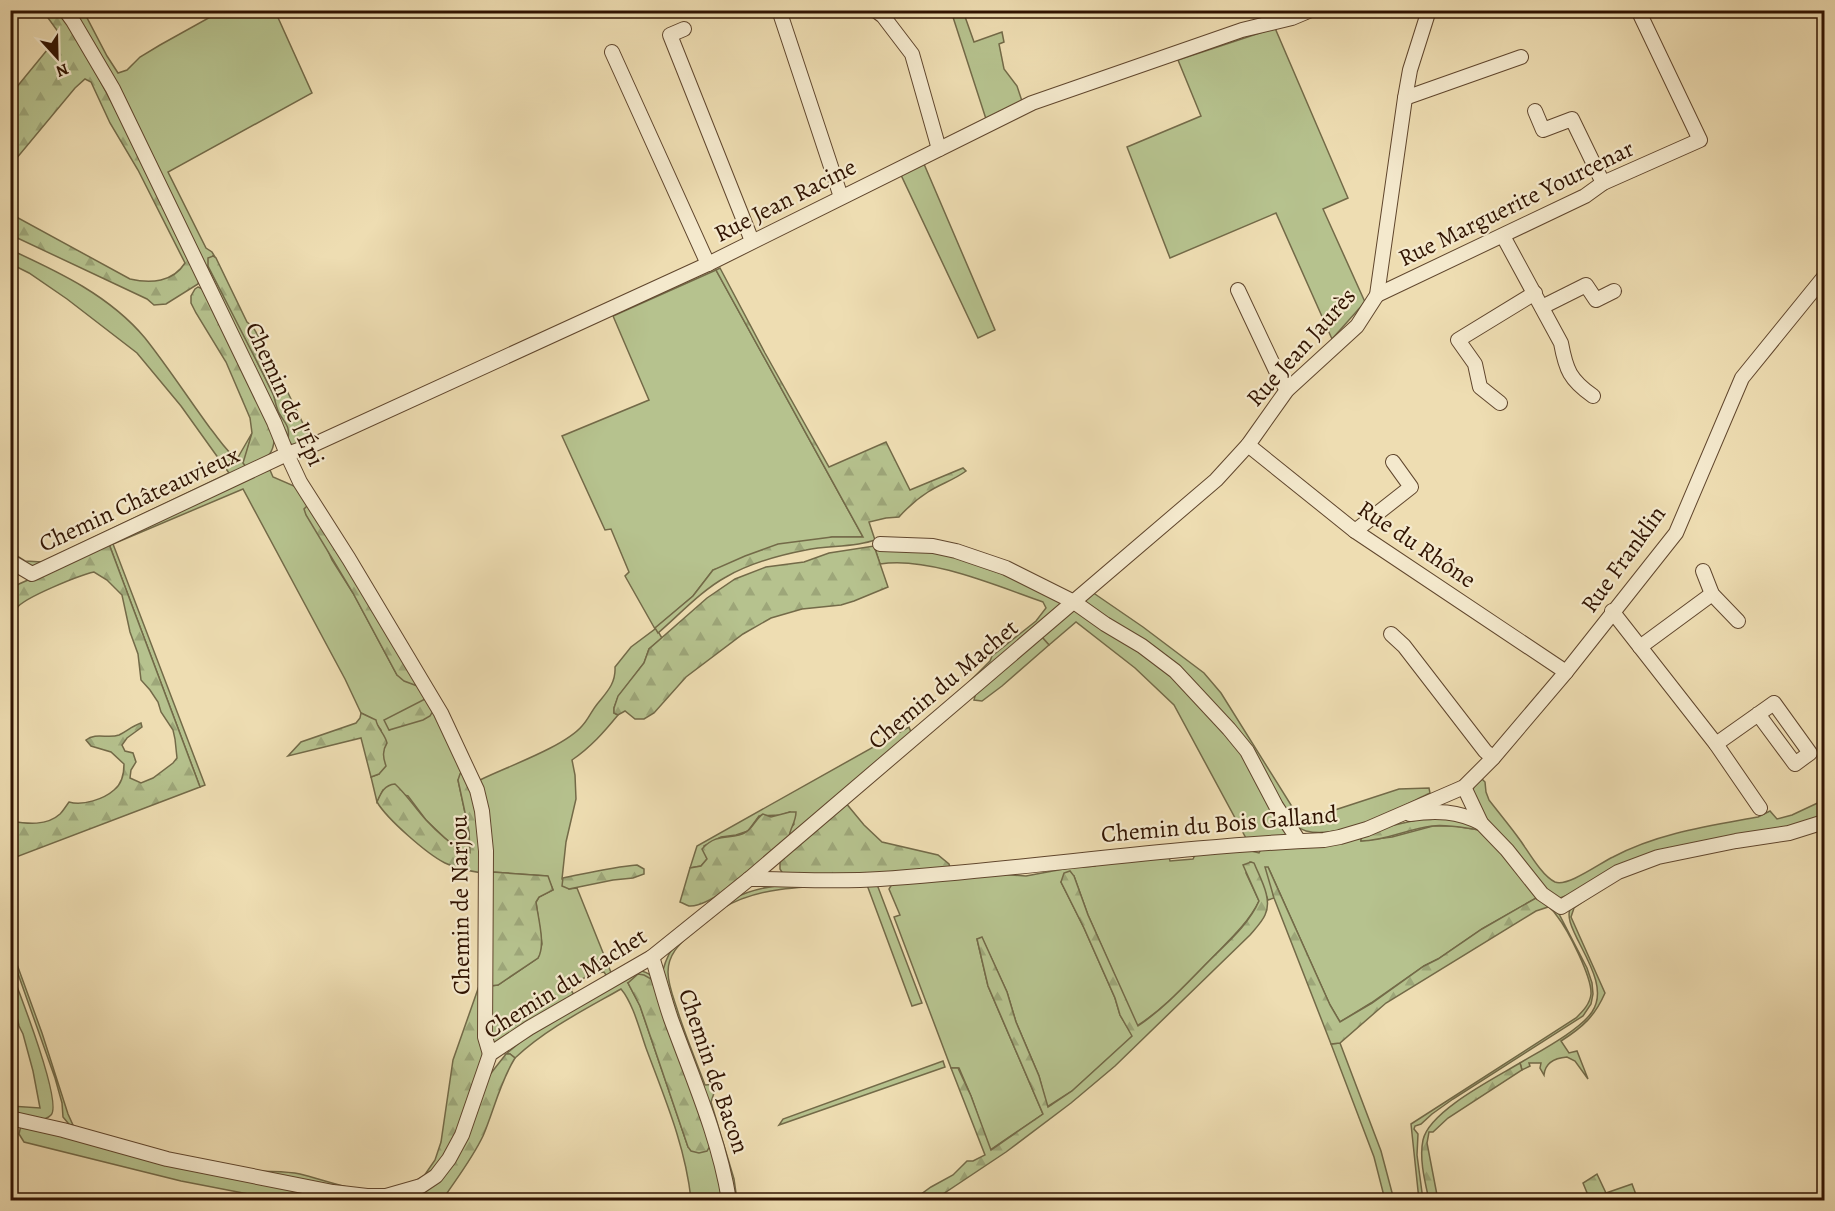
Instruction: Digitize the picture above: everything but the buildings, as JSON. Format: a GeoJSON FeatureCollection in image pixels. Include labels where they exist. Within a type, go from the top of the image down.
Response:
{"type":"FeatureCollection","features":[{"type":"Feature","properties":{"kind":"street","name":"Chemin de l'Épi"},"geometry":{"type":"LineString","coordinates":[[65,10],[113,89],[274,422],[300,482],[441,713],[477,790]]}},
{"type":"Feature","properties":{"kind":"street"},"geometry":{"type":"LineString","coordinates":[[779,10],[841,197]]}},
{"type":"Feature","properties":{"kind":"street","name":"Rue Jean Racine"},"geometry":{"type":"LineString","coordinates":[[287,454],[315,444],[708,264],[1032,103],[1242,30],[1292,18],[1311,10]]}},
{"type":"Feature","properties":{"kind":"street","name":"Rue Jean Jaurès"},"geometry":{"type":"LineString","coordinates":[[1074,602],[1216,480],[1248,445],[1287,390],[1357,326],[1377,295],[1410,70],[1429,10]]}},
{"type":"Feature","properties":{"kind":"street","name":"Rue Marguerite Yourcenar"},"geometry":{"type":"LineString","coordinates":[[1377,295],[1585,196],[1603,183],[1700,140],[1638,10]]}},
{"type":"Feature","properties":{"kind":"street"},"geometry":{"type":"LineString","coordinates":[[884,13],[912,54],[939,149]]}},
{"type":"Feature","properties":{"kind":"street"},"geometry":{"type":"LineString","coordinates":[[684,29],[669,35],[752,241]]}},
{"type":"Feature","properties":{"kind":"street"},"geometry":{"type":"LineString","coordinates":[[612,52],[708,264]]}},
{"type":"Feature","properties":{"kind":"street"},"geometry":{"type":"LineString","coordinates":[[1405,98],[1521,57]]}},
{"type":"Feature","properties":{"kind":"street"},"geometry":{"type":"LineString","coordinates":[[1535,111],[1544,130],[1572,119],[1603,183]]}},
{"type":"Feature","properties":{"kind":"street"},"geometry":{"type":"LineString","coordinates":[[1503,236],[1561,342],[1564,360],[1570,375],[1578,386],[1593,396]]}},
{"type":"Feature","properties":{"kind":"street","name":"Rue Franklin"},"geometry":{"type":"LineString","coordinates":[[1464,787],[1493,758],[1566,672],[1676,533],[1742,378],[1824,277]]}},
{"type":"Feature","properties":{"kind":"street"},"geometry":{"type":"LineString","coordinates":[[1542,307],[1586,285],[1596,300],[1614,291]]}},
{"type":"Feature","properties":{"kind":"street"},"geometry":{"type":"LineString","coordinates":[[1238,290],[1278,377],[1287,390]]}},
{"type":"Feature","properties":{"kind":"street"},"geometry":{"type":"LineString","coordinates":[[1500,403],[1480,387],[1475,364],[1458,340],[1534,293]]}},
{"type":"Feature","properties":{"kind":"street","name":"Rue du Rhône"},"geometry":{"type":"LineString","coordinates":[[1248,445],[1355,531],[1566,672]]}},
{"type":"Feature","properties":{"kind":"street","name":"Chemin Châteauvieux"},"geometry":{"type":"LineString","coordinates":[[10,561],[32,574],[287,454]]}},
{"type":"Feature","properties":{"kind":"street"},"geometry":{"type":"LineString","coordinates":[[1355,531],[1411,487],[1394,462]]}},
{"type":"Feature","properties":{"kind":"street"},"geometry":{"type":"LineString","coordinates":[[880,544],[933,546],[956,551],[1006,568],[1074,602],[1142,646],[1175,671],[1229,729],[1246,751],[1276,806],[1299,841]]}},
{"type":"Feature","properties":{"kind":"street"},"geometry":{"type":"LineString","coordinates":[[1703,571],[1712,594],[1738,621]]}},
{"type":"Feature","properties":{"kind":"street"},"geometry":{"type":"LineString","coordinates":[[1640,647],[1712,594]]}},
{"type":"Feature","properties":{"kind":"street","name":"Chemin du Machet"},"geometry":{"type":"LineString","coordinates":[[10,1118],[167,1159],[333,1192],[386,1196],[421,1186],[435,1176],[449,1159],[462,1135],[490,1054],[652,957],[749,879],[1074,602]]}},
{"type":"Feature","properties":{"kind":"street"},"geometry":{"type":"LineString","coordinates":[[1612,611],[1716,744],[1760,808]]}},
{"type":"Feature","properties":{"kind":"street"},"geometry":{"type":"LineString","coordinates":[[1391,634],[1404,646],[1485,751],[1493,758]]}},
{"type":"Feature","properties":{"kind":"street"},"geometry":{"type":"LineString","coordinates":[[1716,744],[1758,714]]}},
{"type":"Feature","properties":{"kind":"street"},"geometry":{"type":"LineString","coordinates":[[1464,787],[1481,823],[1507,850],[1542,894],[1561,908],[1618,872],[1651,859],[1704,847],[1789,833],[1824,822]]}},
{"type":"Feature","properties":{"kind":"street","name":"Chemin du Bois Galland"},"geometry":{"type":"LineString","coordinates":[[749,879],[878,879],[1070,860],[1324,840],[1340,837],[1399,816],[1464,787]]}},
{"type":"Feature","properties":{"kind":"street","name":"Chemin de Narjou"},"geometry":{"type":"LineString","coordinates":[[477,790],[482,811],[486,851],[485,1037],[490,1054]]}},
{"type":"Feature","properties":{"kind":"street"},"geometry":{"type":"LineString","coordinates":[[1399,816],[1448,812],[1481,823]]}},
{"type":"Feature","properties":{"kind":"street","name":"Chemin de Bacon"},"geometry":{"type":"LineString","coordinates":[[652,957],[670,1016],[717,1142],[729,1200]]}},
{"type":"Feature","properties":{"kind":"green space"},"geometry":{"type":"Polygon","coordinates":[[[43,11],[61,11],[133,144],[199,281],[198,284],[166,304],[154,305],[147,299],[11,235],[11,214],[130,279],[138,281],[168,278],[185,263],[138,170],[110,123],[91,82],[85,79],[75,88],[11,165],[11,94],[59,33],[43,11]]]}},
{"type":"Feature","properties":{"kind":"green space"},"geometry":{"type":"Polygon","coordinates":[[[72,11],[82,11],[86,16],[118,73],[127,70],[140,57],[221,11],[275,11],[312,93],[168,172],[206,248],[215,257],[213,256],[208,266],[287,423],[289,438],[260,379],[72,11]]]}},
{"type":"Feature","properties":{"kind":"green space"},"geometry":{"type":"Polygon","coordinates":[[[951,11],[963,11],[974,42],[1002,32],[1004,42],[999,44],[1004,69],[1017,86],[1022,101],[986,119],[951,11]]]}},
{"type":"Feature","properties":{"kind":"green space"},"geometry":{"type":"Polygon","coordinates":[[[1275,28],[1348,198],[1323,209],[1365,302],[1332,339],[1276,213],[1170,258],[1127,147],[1201,116],[1178,60],[1275,28]]]}},
{"type":"Feature","properties":{"kind":"green space"},"geometry":{"type":"Polygon","coordinates":[[[924,164],[995,330],[978,338],[901,175],[924,164]]]}},
{"type":"Feature","properties":{"kind":"green space"},"geometry":{"type":"Polygon","coordinates":[[[11,250],[83,286],[131,323],[145,338],[223,445],[237,459],[252,433],[244,463],[247,468],[31,568],[11,558],[11,552],[25,561],[42,562],[229,473],[181,406],[137,353],[67,299],[29,273],[11,264],[11,250]]]}},
{"type":"Feature","properties":{"kind":"green space"},"geometry":{"type":"Polygon","coordinates":[[[213,256],[247,322],[253,327],[272,360],[309,436],[304,439],[302,445],[292,445],[288,441],[288,428],[278,411],[273,393],[208,266],[208,258],[213,256]]]}},
{"type":"Feature","properties":{"kind":"green space"},"geometry":{"type":"Polygon","coordinates":[[[720,268],[829,467],[886,442],[910,490],[963,468],[966,471],[924,495],[899,517],[869,522],[875,540],[814,548],[765,560],[745,568],[708,589],[658,633],[655,628],[693,596],[713,570],[778,544],[832,537],[863,537],[716,270],[720,268]]]}},
{"type":"Feature","properties":{"kind":"green space"},"geometry":{"type":"Polygon","coordinates":[[[716,270],[863,537],[832,537],[713,570],[693,596],[656,628],[662,638],[649,649],[644,663],[618,697],[614,713],[618,715],[597,739],[572,760],[576,799],[566,842],[562,879],[569,889],[577,888],[612,975],[608,978],[604,972],[586,977],[571,990],[574,995],[500,1043],[494,1042],[491,1040],[490,986],[498,985],[538,958],[542,944],[536,902],[539,897],[553,890],[547,876],[492,872],[489,825],[480,780],[549,749],[574,734],[584,724],[610,687],[615,667],[631,647],[655,629],[625,576],[629,572],[611,529],[605,530],[562,436],[649,400],[613,316],[716,270]]]}},
{"type":"Feature","properties":{"kind":"green space"},"geometry":{"type":"Polygon","coordinates":[[[198,287],[203,289],[274,433],[273,447],[268,456],[247,468],[243,463],[252,433],[250,418],[226,362],[191,303],[191,296],[198,287]]]}},
{"type":"Feature","properties":{"kind":"green space"},"geometry":{"type":"Polygon","coordinates":[[[270,470],[273,477],[301,489],[332,560],[353,593],[397,675],[420,687],[427,698],[389,730],[434,709],[463,771],[458,780],[469,831],[470,853],[466,854],[450,843],[426,820],[408,796],[383,790],[377,802],[371,777],[379,774],[384,748],[381,730],[373,719],[361,713],[243,489],[113,544],[205,785],[200,787],[109,544],[270,470]]]}},
{"type":"Feature","properties":{"kind":"green space"},"geometry":{"type":"Polygon","coordinates":[[[307,506],[311,507],[420,687],[404,681],[397,675],[353,593],[306,515],[304,509],[307,506]]]}},
{"type":"Feature","properties":{"kind":"green space"},"geometry":{"type":"Polygon","coordinates":[[[109,544],[200,787],[11,859],[11,821],[30,823],[49,821],[60,814],[69,802],[81,803],[99,799],[119,785],[124,764],[111,752],[91,746],[86,740],[98,736],[119,735],[141,723],[142,727],[127,738],[122,745],[125,751],[133,753],[136,762],[131,770],[130,778],[141,783],[153,778],[177,758],[173,730],[161,712],[158,702],[141,680],[138,654],[130,632],[122,595],[107,580],[94,572],[40,593],[17,608],[14,615],[14,627],[11,629],[11,590],[19,584],[109,544]]]}},
{"type":"Feature","properties":{"kind":"green space"},"geometry":{"type":"Polygon","coordinates":[[[874,546],[917,547],[1006,571],[1065,604],[789,837],[790,829],[794,824],[790,812],[781,815],[759,816],[748,831],[721,837],[704,846],[707,859],[701,866],[690,868],[697,846],[909,727],[911,732],[962,689],[990,661],[992,656],[1036,621],[1046,608],[1043,602],[941,568],[919,564],[880,564],[874,546]]]}},
{"type":"Feature","properties":{"kind":"green space"},"geometry":{"type":"Polygon","coordinates":[[[874,546],[888,587],[841,605],[802,609],[771,618],[743,634],[686,677],[654,713],[644,719],[635,719],[625,711],[618,715],[614,713],[618,696],[644,663],[649,649],[707,598],[735,579],[766,567],[804,562],[829,553],[874,546]]]}},
{"type":"Feature","properties":{"kind":"green space"},"geometry":{"type":"Polygon","coordinates":[[[1092,592],[1204,673],[1221,693],[1301,821],[1399,789],[1429,788],[1430,793],[1353,827],[1320,833],[1306,831],[1297,826],[1281,808],[1258,758],[1235,726],[1195,686],[1151,650],[1082,600],[1092,592]]]}},
{"type":"Feature","properties":{"kind":"green space"},"geometry":{"type":"Polygon","coordinates":[[[1075,610],[1163,666],[1225,730],[1246,758],[1285,827],[1286,835],[1247,840],[1174,705],[1135,668],[1076,622],[1049,645],[1041,636],[1065,615],[1075,610]]]}},
{"type":"Feature","properties":{"kind":"green space"},"geometry":{"type":"Polygon","coordinates":[[[1041,636],[1049,645],[982,701],[974,700],[976,692],[1041,636]]]}},
{"type":"Feature","properties":{"kind":"green space"},"geometry":{"type":"Polygon","coordinates":[[[427,698],[434,709],[430,716],[389,730],[384,720],[427,698]]]}},
{"type":"Feature","properties":{"kind":"green space"},"geometry":{"type":"Polygon","coordinates":[[[361,713],[376,720],[387,743],[384,749],[386,766],[379,774],[371,777],[361,738],[288,756],[301,742],[356,723],[361,713]]]}},
{"type":"Feature","properties":{"kind":"green space"},"geometry":{"type":"Polygon","coordinates":[[[463,771],[474,795],[482,873],[453,866],[437,858],[398,826],[377,802],[386,788],[395,784],[440,834],[466,854],[470,853],[469,831],[458,780],[463,771]]]}},
{"type":"Feature","properties":{"kind":"green space"},"geometry":{"type":"Polygon","coordinates":[[[1482,779],[1485,782],[1489,800],[1540,869],[1550,879],[1561,883],[1584,874],[1630,849],[1684,831],[1758,817],[1770,811],[1777,819],[1792,815],[1824,800],[1824,818],[1787,831],[1719,840],[1560,898],[1552,896],[1478,809],[1473,790],[1482,779]]]}},
{"type":"Feature","properties":{"kind":"green space"},"geometry":{"type":"Polygon","coordinates":[[[845,802],[882,842],[938,855],[950,867],[876,873],[795,876],[783,874],[780,869],[780,859],[845,802]]]}},
{"type":"Feature","properties":{"kind":"green space"},"geometry":{"type":"Polygon","coordinates":[[[796,812],[789,837],[741,879],[700,904],[689,906],[680,902],[690,868],[701,866],[707,859],[702,849],[708,843],[719,838],[741,835],[751,828],[763,814],[771,817],[796,812]]]}},
{"type":"Feature","properties":{"kind":"green space"},"geometry":{"type":"Polygon","coordinates":[[[1430,817],[1460,819],[1480,830],[1432,826],[1361,841],[1361,838],[1390,826],[1430,817]]]}},
{"type":"Feature","properties":{"kind":"green space"},"geometry":{"type":"Polygon","coordinates":[[[1433,826],[1455,826],[1479,830],[1558,912],[1587,968],[1593,994],[1591,1004],[1583,1016],[1415,1126],[1414,1129],[1418,1134],[1417,1155],[1423,1200],[1419,1200],[1411,1124],[1576,1018],[1589,1001],[1591,994],[1588,977],[1573,942],[1553,911],[1536,898],[1482,929],[1340,1022],[1330,1005],[1268,867],[1274,898],[1268,900],[1254,864],[1250,862],[1246,873],[1259,901],[1249,918],[1175,995],[1137,1026],[1088,915],[1074,876],[1061,882],[1084,928],[1115,998],[1120,1015],[1133,1036],[1072,1091],[1047,1107],[1039,1076],[1016,1022],[1007,992],[982,938],[977,939],[988,986],[1043,1114],[990,1150],[959,1068],[951,1068],[894,917],[900,915],[889,889],[892,884],[1000,874],[1026,876],[1095,866],[1095,864],[1169,857],[1170,861],[1193,859],[1195,855],[1247,850],[1259,853],[1261,849],[1329,845],[1361,838],[1361,841],[1392,837],[1433,826]]]}},
{"type":"Feature","properties":{"kind":"green space"},"geometry":{"type":"Polygon","coordinates":[[[1254,863],[1268,902],[1264,918],[1250,935],[1115,1066],[1071,1103],[1006,1152],[934,1200],[913,1200],[953,1175],[967,1161],[973,1161],[985,1155],[951,1068],[958,1068],[991,1150],[1043,1114],[988,986],[977,939],[982,937],[1007,992],[1016,1022],[1039,1076],[1048,1107],[1072,1091],[1132,1036],[1120,1015],[1115,998],[1084,928],[1061,882],[1064,873],[1070,871],[1074,876],[1088,915],[1138,1026],[1176,994],[1250,917],[1259,901],[1243,865],[1254,863]]]}},
{"type":"Feature","properties":{"kind":"green space"},"geometry":{"type":"Polygon","coordinates":[[[637,865],[644,869],[644,874],[633,878],[569,889],[562,886],[563,878],[637,865]]]}},
{"type":"Feature","properties":{"kind":"green space"},"geometry":{"type":"Polygon","coordinates":[[[1265,867],[1268,867],[1330,1005],[1340,1022],[1482,929],[1536,898],[1544,901],[1548,907],[1536,911],[1386,1003],[1340,1043],[1331,1044],[1274,898],[1265,867]]]}},
{"type":"Feature","properties":{"kind":"green space"},"geometry":{"type":"Polygon","coordinates":[[[492,872],[548,876],[553,890],[539,897],[536,902],[541,939],[538,958],[498,985],[490,986],[492,872]]]}},
{"type":"Feature","properties":{"kind":"green space"},"geometry":{"type":"Polygon","coordinates":[[[874,881],[922,1003],[912,1006],[867,885],[775,890],[739,900],[706,920],[682,942],[672,955],[668,966],[668,977],[681,1021],[705,1085],[717,1084],[711,1102],[734,1179],[737,1200],[732,1200],[663,970],[669,953],[683,936],[733,899],[747,893],[763,888],[801,883],[874,881]]]}},
{"type":"Feature","properties":{"kind":"green space"},"geometry":{"type":"Polygon","coordinates":[[[1601,889],[1574,908],[1571,917],[1605,993],[1588,1020],[1561,1041],[1569,1053],[1577,1051],[1588,1079],[1575,1061],[1567,1057],[1551,1062],[1546,1067],[1544,1075],[1540,1068],[1541,1063],[1529,1063],[1530,1066],[1522,1070],[1520,1063],[1569,1033],[1592,1012],[1597,998],[1596,983],[1571,924],[1569,913],[1573,905],[1601,889]]]}},
{"type":"Feature","properties":{"kind":"green space"},"geometry":{"type":"Polygon","coordinates":[[[11,948],[68,1114],[73,1125],[79,1129],[203,1161],[252,1170],[300,1174],[364,1190],[390,1190],[405,1186],[424,1176],[428,1178],[399,1191],[367,1194],[132,1148],[73,1129],[63,1117],[62,1103],[55,1078],[11,954],[11,948]]]}},
{"type":"Feature","properties":{"kind":"green space"},"geometry":{"type":"Polygon","coordinates":[[[10,968],[30,1021],[51,1090],[53,1106],[51,1115],[43,1119],[11,1115],[11,1106],[40,1108],[33,1071],[19,1026],[11,989],[10,968]]]}},
{"type":"Feature","properties":{"kind":"green space"},"geometry":{"type":"Polygon","coordinates":[[[637,970],[652,976],[658,991],[628,983],[640,1006],[688,1147],[711,1144],[724,1200],[691,1199],[684,1160],[673,1122],[633,1009],[621,989],[552,1029],[515,1058],[506,1054],[529,1035],[637,970]]]}},
{"type":"Feature","properties":{"kind":"green space"},"geometry":{"type":"Polygon","coordinates":[[[638,974],[653,980],[711,1144],[707,1151],[699,1153],[691,1151],[688,1147],[640,1006],[628,983],[638,974]]]}},
{"type":"Feature","properties":{"kind":"green space"},"geometry":{"type":"Polygon","coordinates":[[[479,986],[484,1056],[457,1141],[434,1173],[424,1176],[435,1160],[441,1142],[453,1060],[479,986]]]}},
{"type":"Feature","properties":{"kind":"green space"},"geometry":{"type":"Polygon","coordinates":[[[1340,1043],[1381,1151],[1394,1200],[1385,1200],[1374,1157],[1331,1044],[1340,1043]]]}},
{"type":"Feature","properties":{"kind":"green space"},"geometry":{"type":"Polygon","coordinates":[[[506,1054],[515,1058],[505,1077],[479,1144],[443,1199],[425,1200],[423,1195],[425,1188],[488,1077],[506,1054]]]}},
{"type":"Feature","properties":{"kind":"green space"},"geometry":{"type":"Polygon","coordinates":[[[943,1061],[945,1067],[779,1125],[783,1119],[943,1061]]]}},
{"type":"Feature","properties":{"kind":"green space"},"geometry":{"type":"Polygon","coordinates":[[[1520,1063],[1522,1070],[1448,1118],[1433,1132],[1429,1132],[1427,1143],[1438,1200],[1429,1200],[1422,1155],[1423,1140],[1428,1129],[1437,1118],[1464,1096],[1520,1063]]]}},
{"type":"Feature","properties":{"kind":"green space"},"geometry":{"type":"Polygon","coordinates":[[[21,1125],[341,1197],[425,1188],[423,1195],[425,1200],[279,1200],[181,1181],[24,1142],[19,1134],[21,1125]]]}},
{"type":"Feature","properties":{"kind":"green space"},"geometry":{"type":"Polygon","coordinates":[[[1597,1174],[1606,1193],[1632,1184],[1638,1200],[1590,1200],[1583,1183],[1597,1174]]]}}]}
